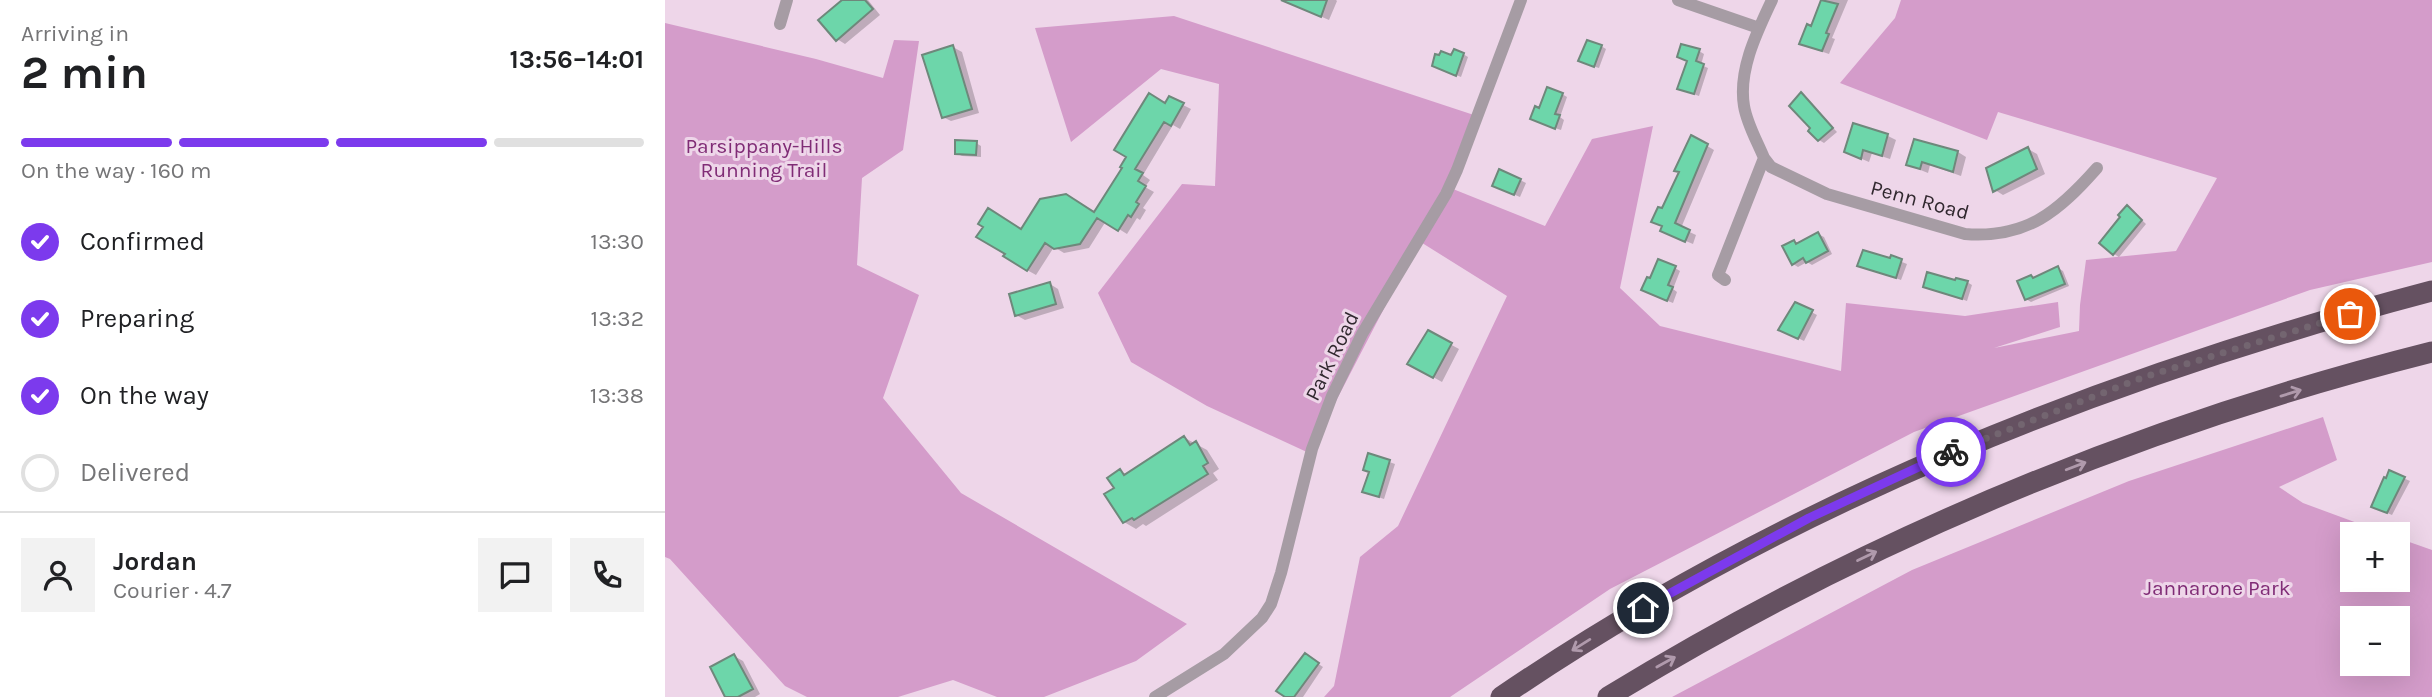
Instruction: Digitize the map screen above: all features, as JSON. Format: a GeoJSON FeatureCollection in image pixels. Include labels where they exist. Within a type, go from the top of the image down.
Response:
{"type":"FeatureCollection","features":[{"type":"Feature","properties":{"kind":"highway"},"geometry":{"type":"LineString","coordinates":[[1501,697],[1620,621],[1710,570],[1820,513],[1950,452],[2144,377],[2283,333],[2432,291]]}},
{"type":"Feature","properties":{"kind":"highway"},"geometry":{"type":"LineString","coordinates":[[1608,697],[1805,586],[1931,525],[2028,484],[2155,436],[2432,352]]}},
{"type":"Feature","properties":{"kind":"street"},"geometry":{"type":"LineString","coordinates":[[780,24],[787,0]]}},
{"type":"Feature","properties":{"kind":"street","name":"Park Road"},"geometry":{"type":"LineString","coordinates":[[1155,697],[1224,654],[1262,618],[1271,604],[1312,448],[1332,396],[1362,334],[1446,194],[1521,0]]}},
{"type":"Feature","properties":{"kind":"street"},"geometry":{"type":"LineString","coordinates":[[1678,0],[1759,27]]}},
{"type":"Feature","properties":{"kind":"street"},"geometry":{"type":"LineString","coordinates":[[1725,280],[1719,275],[1764,158],[1750,125],[1743,92],[1744,74],[1759,27],[1772,0]]}},
{"type":"Feature","properties":{"kind":"street","name":"Penn Road"},"geometry":{"type":"LineString","coordinates":[[1764,158],[1771,167],[1827,194],[1965,234],[1984,236],[2001,234],[2046,216],[2068,200],[2097,168]]}},
{"type":"Feature","properties":{"kind":"green space"},"geometry":{"type":"Polygon","coordinates":[[[1901,0],[2432,0],[2432,262],[2310,290],[1914,432],[1610,589],[1450,697],[1324,697],[1334,686],[1360,557],[1398,526],[1507,296],[1419,241],[1309,453],[1207,406],[1131,362],[1098,293],[1182,184],[1215,186],[1219,84],[1161,69],[1071,142],[1035,28],[1174,16],[1480,117],[1448,187],[1545,226],[1592,139],[1653,126],[1620,288],[1660,326],[1841,371],[1846,303],[1965,316],[2058,302],[2060,327],[1994,348],[2079,331],[2086,260],[2176,251],[2217,178],[1998,112],[1987,140],[1840,83],[1895,18],[1901,0]]]}},
{"type":"Feature","properties":{"kind":"green space","name":"Parsippany-Hills Running Trail"},"geometry":{"type":"Polygon","coordinates":[[[665,23],[883,78],[894,40],[919,41],[903,150],[862,178],[857,265],[919,295],[883,398],[961,493],[1187,624],[1136,661],[1044,697],[997,697],[953,680],[898,697],[807,697],[785,686],[670,559],[665,557],[665,23]]]}},
{"type":"Feature","properties":{"kind":"green space","name":"Jannarone Park"},"geometry":{"type":"Polygon","coordinates":[[[2323,417],[2337,460],[2279,487],[2303,503],[2354,522],[2340,522],[2340,592],[2410,592],[2410,542],[2432,550],[2432,697],[1672,697],[1912,570],[2129,481],[2323,417]]]}},
{"type":"Feature","properties":{"kind":"building"},"geometry":{"type":"Polygon","coordinates":[[[842,0],[865,0],[873,9],[836,41],[818,20],[842,0]]]}},
{"type":"Feature","properties":{"kind":"building"},"geometry":{"type":"Polygon","coordinates":[[[1281,0],[1327,0],[1321,17],[1281,0]]]}},
{"type":"Feature","properties":{"kind":"building"},"geometry":{"type":"Polygon","coordinates":[[[1821,0],[1838,4],[1822,51],[1799,44],[1807,24],[1811,26],[1821,0]]]}},
{"type":"Feature","properties":{"kind":"building"},"geometry":{"type":"Polygon","coordinates":[[[1587,40],[1602,45],[1594,67],[1578,61],[1587,40]]]}},
{"type":"Feature","properties":{"kind":"building"},"geometry":{"type":"Polygon","coordinates":[[[1681,44],[1700,49],[1696,61],[1704,64],[1694,94],[1677,89],[1687,61],[1677,57],[1681,44]]]}},
{"type":"Feature","properties":{"kind":"building"},"geometry":{"type":"Polygon","coordinates":[[[953,45],[972,109],[942,118],[922,55],[953,45]]]}},
{"type":"Feature","properties":{"kind":"building"},"geometry":{"type":"Polygon","coordinates":[[[1454,49],[1464,53],[1456,76],[1432,66],[1435,54],[1439,55],[1441,51],[1451,55],[1454,49]]]}},
{"type":"Feature","properties":{"kind":"building"},"geometry":{"type":"Polygon","coordinates":[[[1547,87],[1563,93],[1555,114],[1560,115],[1555,129],[1530,119],[1535,106],[1539,108],[1547,87]]]}},
{"type":"Feature","properties":{"kind":"building"},"geometry":{"type":"Polygon","coordinates":[[[1801,92],[1833,128],[1818,141],[1808,131],[1810,128],[1789,106],[1801,92]]]}},
{"type":"Feature","properties":{"kind":"building"},"geometry":{"type":"Polygon","coordinates":[[[1149,93],[1165,103],[1169,96],[1184,103],[1171,126],[1164,122],[1135,169],[1143,173],[1138,181],[1146,186],[1131,217],[1128,215],[1118,231],[1097,218],[1080,244],[1054,249],[1045,243],[1027,271],[976,237],[983,227],[978,224],[988,208],[1021,229],[1040,199],[1066,194],[1094,212],[1126,157],[1114,150],[1149,93]]]}},
{"type":"Feature","properties":{"kind":"building"},"geometry":{"type":"Polygon","coordinates":[[[1853,123],[1888,134],[1882,156],[1863,150],[1861,159],[1844,152],[1853,123]]]}},
{"type":"Feature","properties":{"kind":"building"},"geometry":{"type":"Polygon","coordinates":[[[1691,135],[1708,144],[1675,223],[1690,230],[1685,242],[1660,231],[1662,226],[1651,222],[1658,207],[1662,208],[1679,172],[1674,171],[1691,135]]]}},
{"type":"Feature","properties":{"kind":"building"},"geometry":{"type":"Polygon","coordinates":[[[1914,139],[1958,151],[1953,172],[1922,162],[1920,169],[1906,165],[1914,139]]]}},
{"type":"Feature","properties":{"kind":"building"},"geometry":{"type":"Polygon","coordinates":[[[955,140],[977,141],[976,155],[955,154],[955,140]]]}},
{"type":"Feature","properties":{"kind":"building"},"geometry":{"type":"Polygon","coordinates":[[[2028,147],[2037,169],[1993,192],[1986,168],[2028,147]]]}},
{"type":"Feature","properties":{"kind":"building"},"geometry":{"type":"Polygon","coordinates":[[[1499,169],[1521,179],[1514,195],[1492,186],[1499,169]]]}},
{"type":"Feature","properties":{"kind":"building"},"geometry":{"type":"Polygon","coordinates":[[[2127,205],[2142,220],[2113,255],[2099,243],[2127,205]]]}},
{"type":"Feature","properties":{"kind":"building"},"geometry":{"type":"Polygon","coordinates":[[[1818,232],[1828,251],[1806,263],[1803,258],[1792,265],[1782,246],[1794,240],[1796,244],[1818,232]]]}},
{"type":"Feature","properties":{"kind":"building"},"geometry":{"type":"Polygon","coordinates":[[[1863,250],[1902,259],[1896,278],[1857,266],[1863,250]]]}},
{"type":"Feature","properties":{"kind":"building"},"geometry":{"type":"Polygon","coordinates":[[[1658,259],[1676,266],[1668,285],[1673,287],[1667,301],[1641,290],[1647,277],[1650,278],[1658,259]]]}},
{"type":"Feature","properties":{"kind":"building"},"geometry":{"type":"Polygon","coordinates":[[[2058,266],[2065,284],[2025,300],[2017,281],[2031,275],[2033,278],[2058,266]]]}},
{"type":"Feature","properties":{"kind":"building"},"geometry":{"type":"Polygon","coordinates":[[[1927,272],[1968,281],[1962,299],[1923,287],[1927,272]]]}},
{"type":"Feature","properties":{"kind":"building"},"geometry":{"type":"Polygon","coordinates":[[[1050,282],[1056,304],[1015,316],[1009,294],[1050,282]]]}},
{"type":"Feature","properties":{"kind":"building"},"geometry":{"type":"Polygon","coordinates":[[[1795,302],[1813,310],[1798,339],[1778,330],[1795,302]]]}},
{"type":"Feature","properties":{"kind":"building"},"geometry":{"type":"Polygon","coordinates":[[[1428,330],[1452,343],[1433,378],[1407,364],[1428,330]]]}},
{"type":"Feature","properties":{"kind":"building"},"geometry":{"type":"Polygon","coordinates":[[[1184,436],[1190,445],[1196,441],[1208,463],[1203,466],[1208,474],[1134,520],[1132,518],[1123,523],[1104,494],[1114,488],[1107,478],[1120,469],[1124,475],[1184,436]]]}},
{"type":"Feature","properties":{"kind":"building"},"geometry":{"type":"Polygon","coordinates":[[[1368,453],[1390,460],[1379,497],[1362,492],[1369,472],[1363,470],[1368,453]]]}},
{"type":"Feature","properties":{"kind":"building"},"geometry":{"type":"Polygon","coordinates":[[[2389,470],[2405,477],[2387,513],[2371,507],[2389,470]]]}},
{"type":"Feature","properties":{"kind":"building"},"geometry":{"type":"Polygon","coordinates":[[[1305,653],[1319,663],[1294,697],[1285,697],[1276,691],[1305,653]]]}},
{"type":"Feature","properties":{"kind":"building"},"geometry":{"type":"Polygon","coordinates":[[[734,654],[753,689],[738,697],[725,697],[710,667],[734,654]]]}},
{"type":"Feature","properties":{"kind":"way so far"},"geometry":{"type":"LineString","coordinates":[[1951,452],[2144,377],[2350,314]]}},
{"type":"Feature","properties":{"kind":"route"},"geometry":{"type":"LineString","coordinates":[[1643,608],[1809,518],[1951,452]]}}]}
